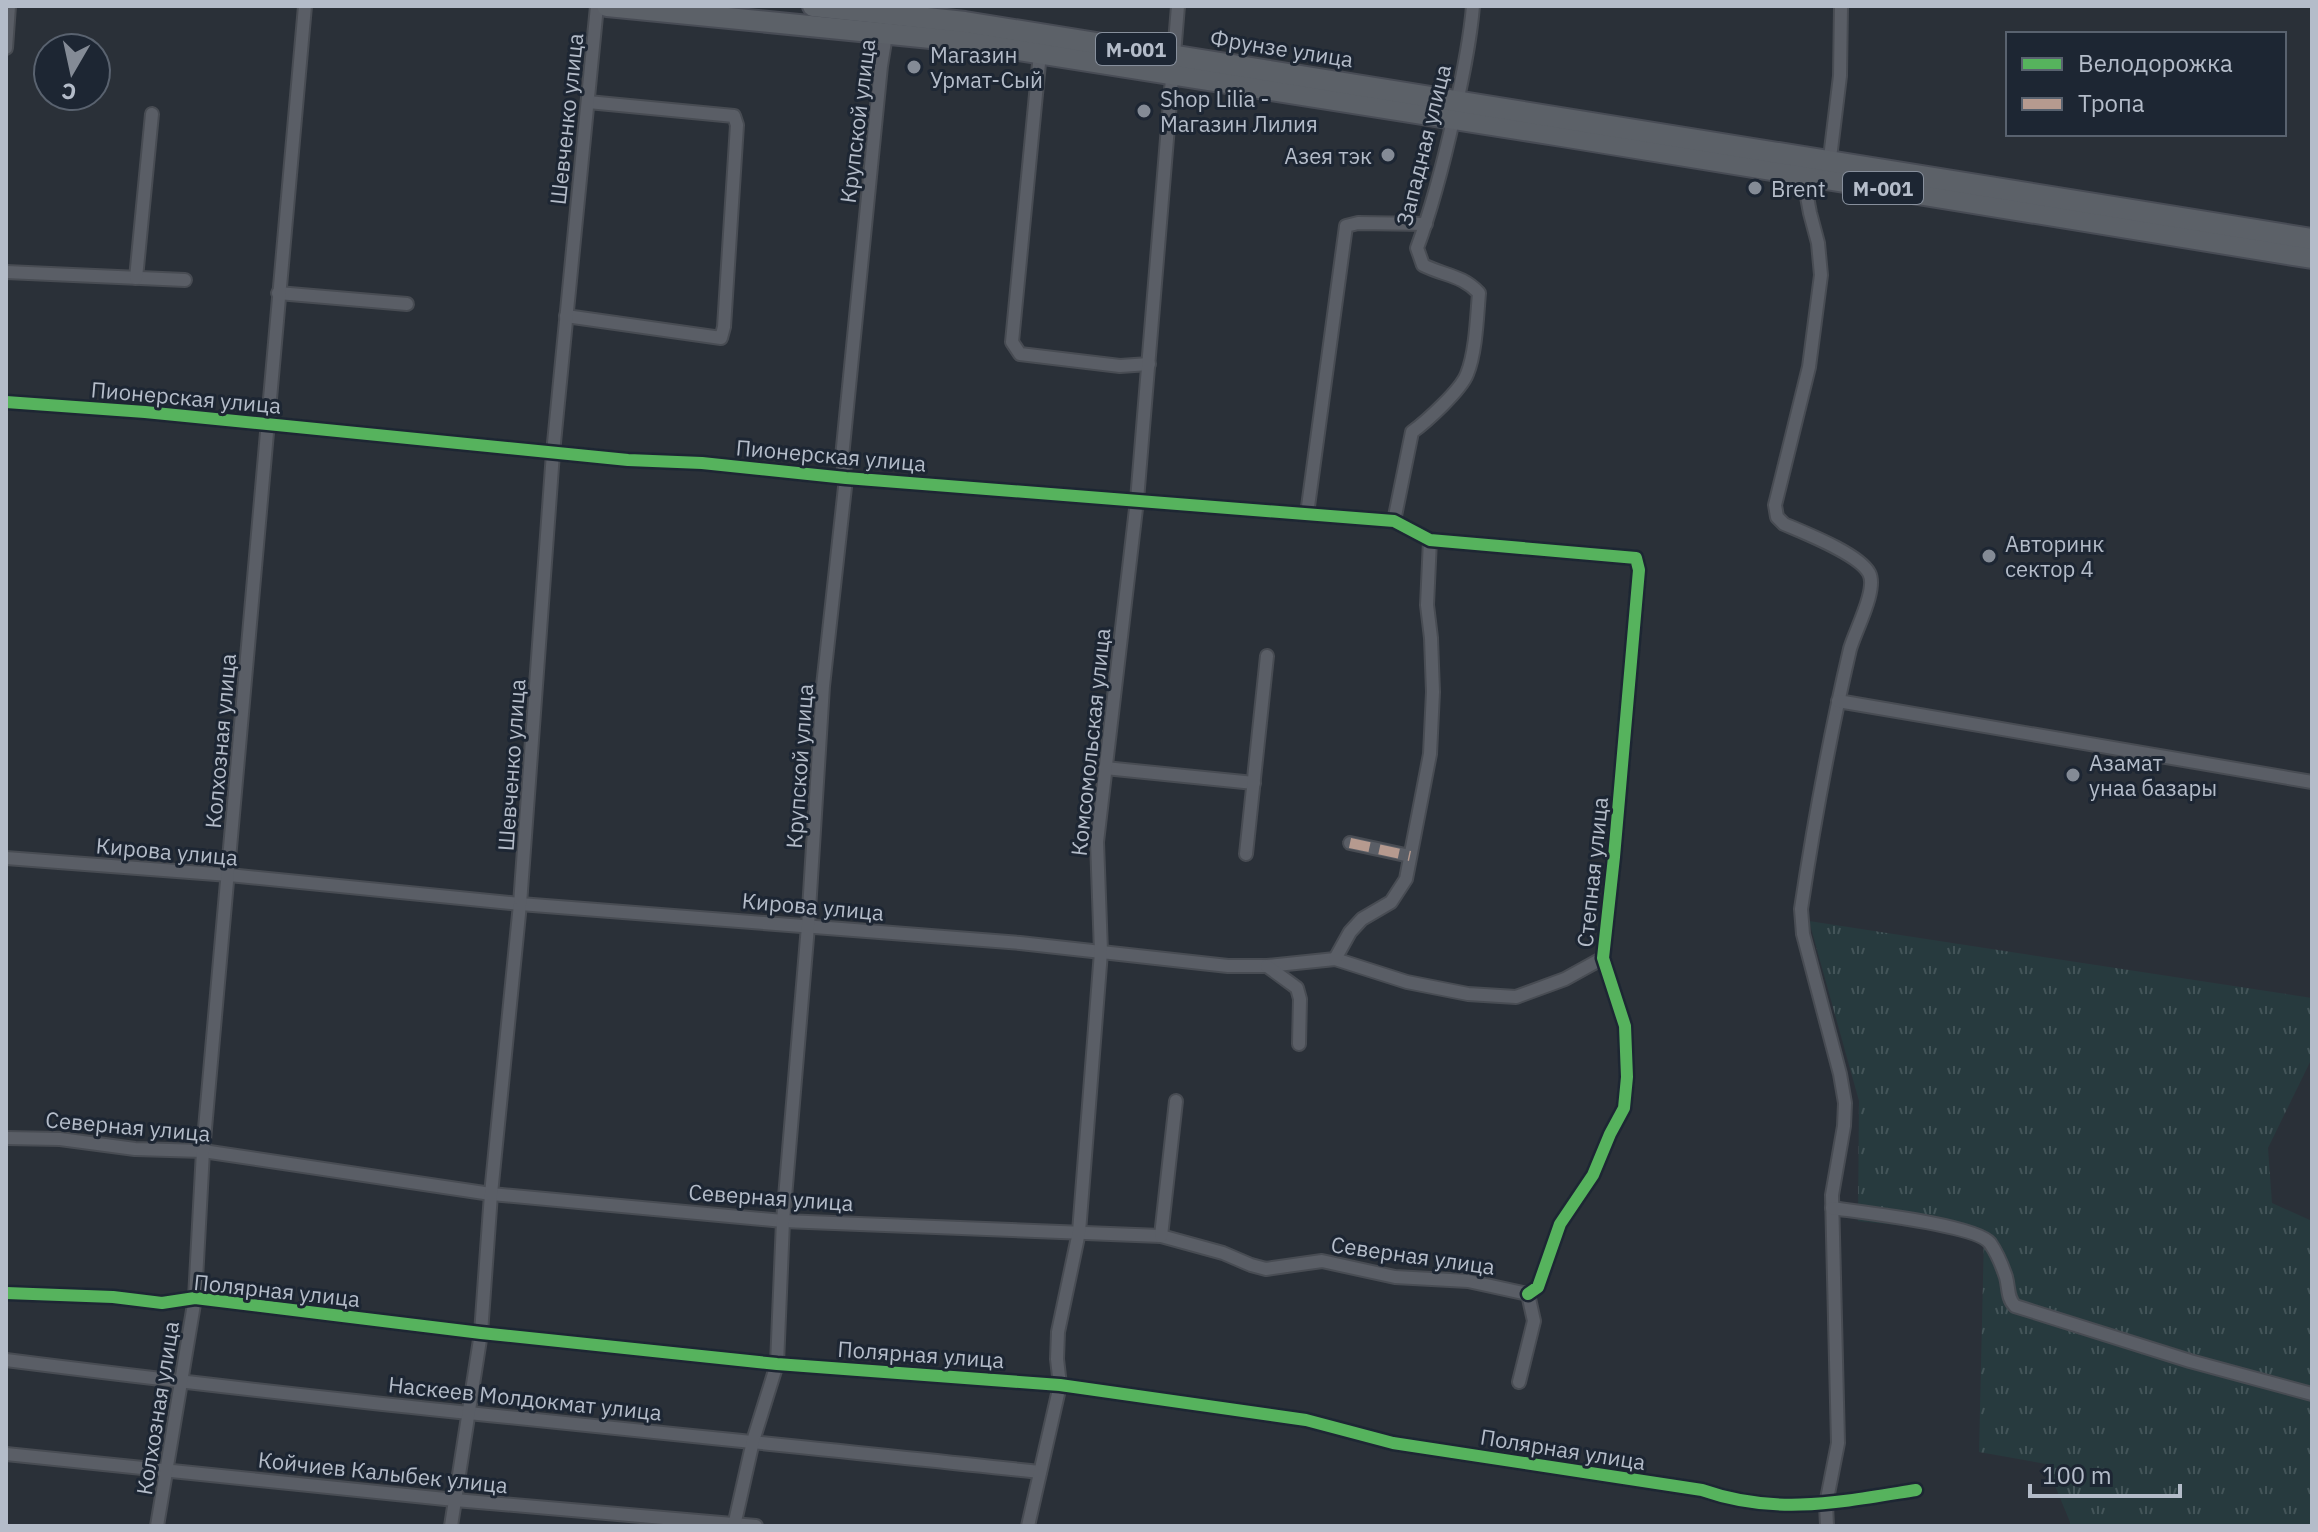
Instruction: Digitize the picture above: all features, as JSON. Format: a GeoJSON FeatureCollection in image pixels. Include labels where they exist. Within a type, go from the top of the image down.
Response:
{"type":"FeatureCollection","features":[{"type":"Feature","properties":{"kind":"main road","name":"Фрунзе улица"},"geometry":{"type":"LineString","coordinates":[[607,6],[965,22],[1174,65],[1455,110]]}},
{"type":"Feature","properties":{"kind":"main road","name":"Фрунзе улица"},"geometry":{"type":"LineString","coordinates":[[813,6],[888,17],[1040,53],[1174,65]]}},
{"type":"Feature","properties":{"kind":"main road","name":"M-001"},"geometry":{"type":"LineString","coordinates":[[1455,110],[1828,170],[2312,258]]}},
{"type":"Feature","properties":{"kind":"main road","name":"M-001"},"geometry":{"type":"LineString","coordinates":[[1708,150],[1803,175],[1828,170],[2312,239]]}},
{"type":"Feature","properties":{"kind":"street"},"geometry":{"type":"LineString","coordinates":[[6,48],[9,6]]}},
{"type":"Feature","properties":{"kind":"street","name":"Колхозная улица"},"geometry":{"type":"LineString","coordinates":[[157,1526],[195,1298],[203,1151],[305,6]]}},
{"type":"Feature","properties":{"kind":"street","name":"Шевченко улица"},"geometry":{"type":"LineString","coordinates":[[451,1526],[481,1333],[491,1194],[520,904],[553,453],[597,6]]}},
{"type":"Feature","properties":{"kind":"street","name":"Комсомольская улица"},"geometry":{"type":"LineString","coordinates":[[1028,1526],[1060,1385],[1058,1332],[1079,1232],[1101,952],[1097,842],[1137,500],[1178,6]]}},
{"type":"Feature","properties":{"kind":"street","name":"Западная улица"},"geometry":{"type":"LineString","coordinates":[[1394,521],[1412,432],[1426,421],[1467,375],[1476,331],[1479,293],[1467,280],[1423,265],[1417,248],[1455,110],[1471,32],[1473,6]]}},
{"type":"Feature","properties":{"kind":"street"},"geometry":{"type":"LineString","coordinates":[[1828,170],[1840,76],[1841,6]]}},
{"type":"Feature","properties":{"kind":"street","name":"Крупской улица"},"geometry":{"type":"LineString","coordinates":[[734,1524],[753,1441],[777,1364],[783,1221],[808,926],[823,686],[846,478],[842,457],[888,17]]}},
{"type":"Feature","properties":{"kind":"street"},"geometry":{"type":"LineString","coordinates":[[1040,53],[1012,342],[1020,354],[1120,366],[1149,364]]}},
{"type":"Feature","properties":{"kind":"street"},"geometry":{"type":"LineString","coordinates":[[566,316],[721,338],[724,327],[737,125],[734,116],[588,102]]}},
{"type":"Feature","properties":{"kind":"street"},"geometry":{"type":"LineString","coordinates":[[136,278],[152,114]]}},
{"type":"Feature","properties":{"kind":"street"},"geometry":{"type":"LineString","coordinates":[[1803,175],[1818,243],[1821,275],[1809,367],[1775,505],[1777,517],[1784,524],[1859,563],[1869,573],[1871,584],[1854,635],[1838,701],[1801,909],[1803,934],[1845,1103],[1832,1195],[1838,1443],[1826,1504],[1827,1526]]}},
{"type":"Feature","properties":{"kind":"street"},"geometry":{"type":"LineString","coordinates":[[1307,514],[1346,226],[1358,223],[1426,224]]}},
{"type":"Feature","properties":{"kind":"street"},"geometry":{"type":"LineString","coordinates":[[6,272],[185,280]]}},
{"type":"Feature","properties":{"kind":"street"},"geometry":{"type":"LineString","coordinates":[[278,293],[407,304]]}},
{"type":"Feature","properties":{"kind":"street","name":"Пионерская улица"},"geometry":{"type":"LineString","coordinates":[[6,402],[145,412],[628,460],[702,463],[846,478],[1394,521],[1430,540],[1625,555],[1636,558],[1639,570]]}},
{"type":"Feature","properties":{"kind":"street"},"geometry":{"type":"LineString","coordinates":[[1335,959],[1350,932],[1362,919],[1391,902],[1406,879],[1430,754],[1433,692],[1427,605],[1430,540]]}},
{"type":"Feature","properties":{"kind":"street","name":"Степная улица"},"geometry":{"type":"LineString","coordinates":[[1528,1294],[1538,1287],[1560,1224],[1593,1175],[1624,1108],[1627,1077],[1625,1026],[1603,958],[1639,570]]}},
{"type":"Feature","properties":{"kind":"street"},"geometry":{"type":"LineString","coordinates":[[1246,854],[1267,656]]}},
{"type":"Feature","properties":{"kind":"street"},"geometry":{"type":"LineString","coordinates":[[1838,701],[2312,782]]}},
{"type":"Feature","properties":{"kind":"street"},"geometry":{"type":"LineString","coordinates":[[1105,768],[1254,783]]}},
{"type":"Feature","properties":{"kind":"street"},"geometry":{"type":"LineString","coordinates":[[1350,843],[1410,856]]}},
{"type":"Feature","properties":{"kind":"street","name":"Кирова улица"},"geometry":{"type":"LineString","coordinates":[[6,858],[229,875],[520,904],[1020,943],[1228,966],[1267,966],[1335,959],[1407,982],[1468,994],[1516,997],[1565,979],[1603,958]]}},
{"type":"Feature","properties":{"kind":"street"},"geometry":{"type":"LineString","coordinates":[[1267,966],[1297,988],[1300,999],[1299,1044]]}},
{"type":"Feature","properties":{"kind":"street"},"geometry":{"type":"LineString","coordinates":[[1161,1236],[1176,1101]]}},
{"type":"Feature","properties":{"kind":"street","name":"Северная улица"},"geometry":{"type":"LineString","coordinates":[[6,1138],[60,1139],[135,1149],[203,1151],[491,1194],[783,1221],[1161,1236],[1266,1269],[1322,1261],[1395,1277],[1468,1281],[1528,1294]]}},
{"type":"Feature","properties":{"kind":"street"},"geometry":{"type":"LineString","coordinates":[[1832,1208],[1979,1235],[1988,1240],[1998,1258],[2011,1303],[2015,1306],[2190,1361],[2312,1394]]}},
{"type":"Feature","properties":{"kind":"street","name":"Полярная улица"},"geometry":{"type":"LineString","coordinates":[[6,1293],[113,1297],[162,1303],[195,1298],[481,1333],[777,1364],[1060,1385],[1306,1420],[1393,1443],[1702,1490],[1723,1498],[1782,1506],[1826,1504],[1916,1490]]}},
{"type":"Feature","properties":{"kind":"street"},"geometry":{"type":"LineString","coordinates":[[1519,1382],[1534,1321],[1528,1294]]}},
{"type":"Feature","properties":{"kind":"street","name":"Наскеев Молдокмат улица"},"geometry":{"type":"LineString","coordinates":[[6,1360],[469,1414],[1040,1472]]}},
{"type":"Feature","properties":{"kind":"street","name":"Койчиев Калыбек улица"},"geometry":{"type":"LineString","coordinates":[[6,1454],[455,1500],[756,1526]]}},
{"type":"Feature","properties":{"kind":"green space"},"geometry":{"type":"Polygon","coordinates":[[[1809,921],[2312,998],[2312,1058],[2268,1148],[2272,1203],[2312,1221],[2312,1526],[2070,1526],[2046,1464],[1979,1452],[1984,1234],[1858,1221],[1859,1101],[1809,921]]]}},
{"type":"Feature","properties":{"kind":"marked path"},"geometry":{"type":"LineString","coordinates":[[1350,843],[1410,856]]}},
{"type":"Feature","properties":{"kind":"cycle path"},"geometry":{"type":"LineString","coordinates":[[6,402],[145,412],[628,460],[702,463],[846,478],[1394,521],[1430,540],[1636,558],[1639,570],[1603,958],[1625,1026],[1627,1077],[1624,1108],[1593,1175],[1560,1224],[1538,1287],[1528,1294]]}},
{"type":"Feature","properties":{"kind":"cycle path"},"geometry":{"type":"LineString","coordinates":[[6,1293],[113,1297],[162,1303],[195,1298],[481,1333],[777,1364],[1060,1385],[1306,1420],[1393,1443],[1702,1490],[1756,1503],[1835,1502],[1916,1490]]}},
{"type":"Feature","properties":{"kind":"place","name":"Магазин Урмат-Сый"},"geometry":{"type":"Point","coordinates":[914,67]}},
{"type":"Feature","properties":{"kind":"place","name":"Shop Lilia - Магазин Лилия"},"geometry":{"type":"Point","coordinates":[1144,111]}},
{"type":"Feature","properties":{"kind":"place","name":"Азея тэк"},"geometry":{"type":"Point","coordinates":[1388,155]}},
{"type":"Feature","properties":{"kind":"place","name":"Brent"},"geometry":{"type":"Point","coordinates":[1755,188]}},
{"type":"Feature","properties":{"kind":"place","name":"Авторинк сектор 4"},"geometry":{"type":"Point","coordinates":[1989,556]}},
{"type":"Feature","properties":{"kind":"place","name":"Азамат унаа базары"},"geometry":{"type":"Point","coordinates":[2073,775]}}]}
